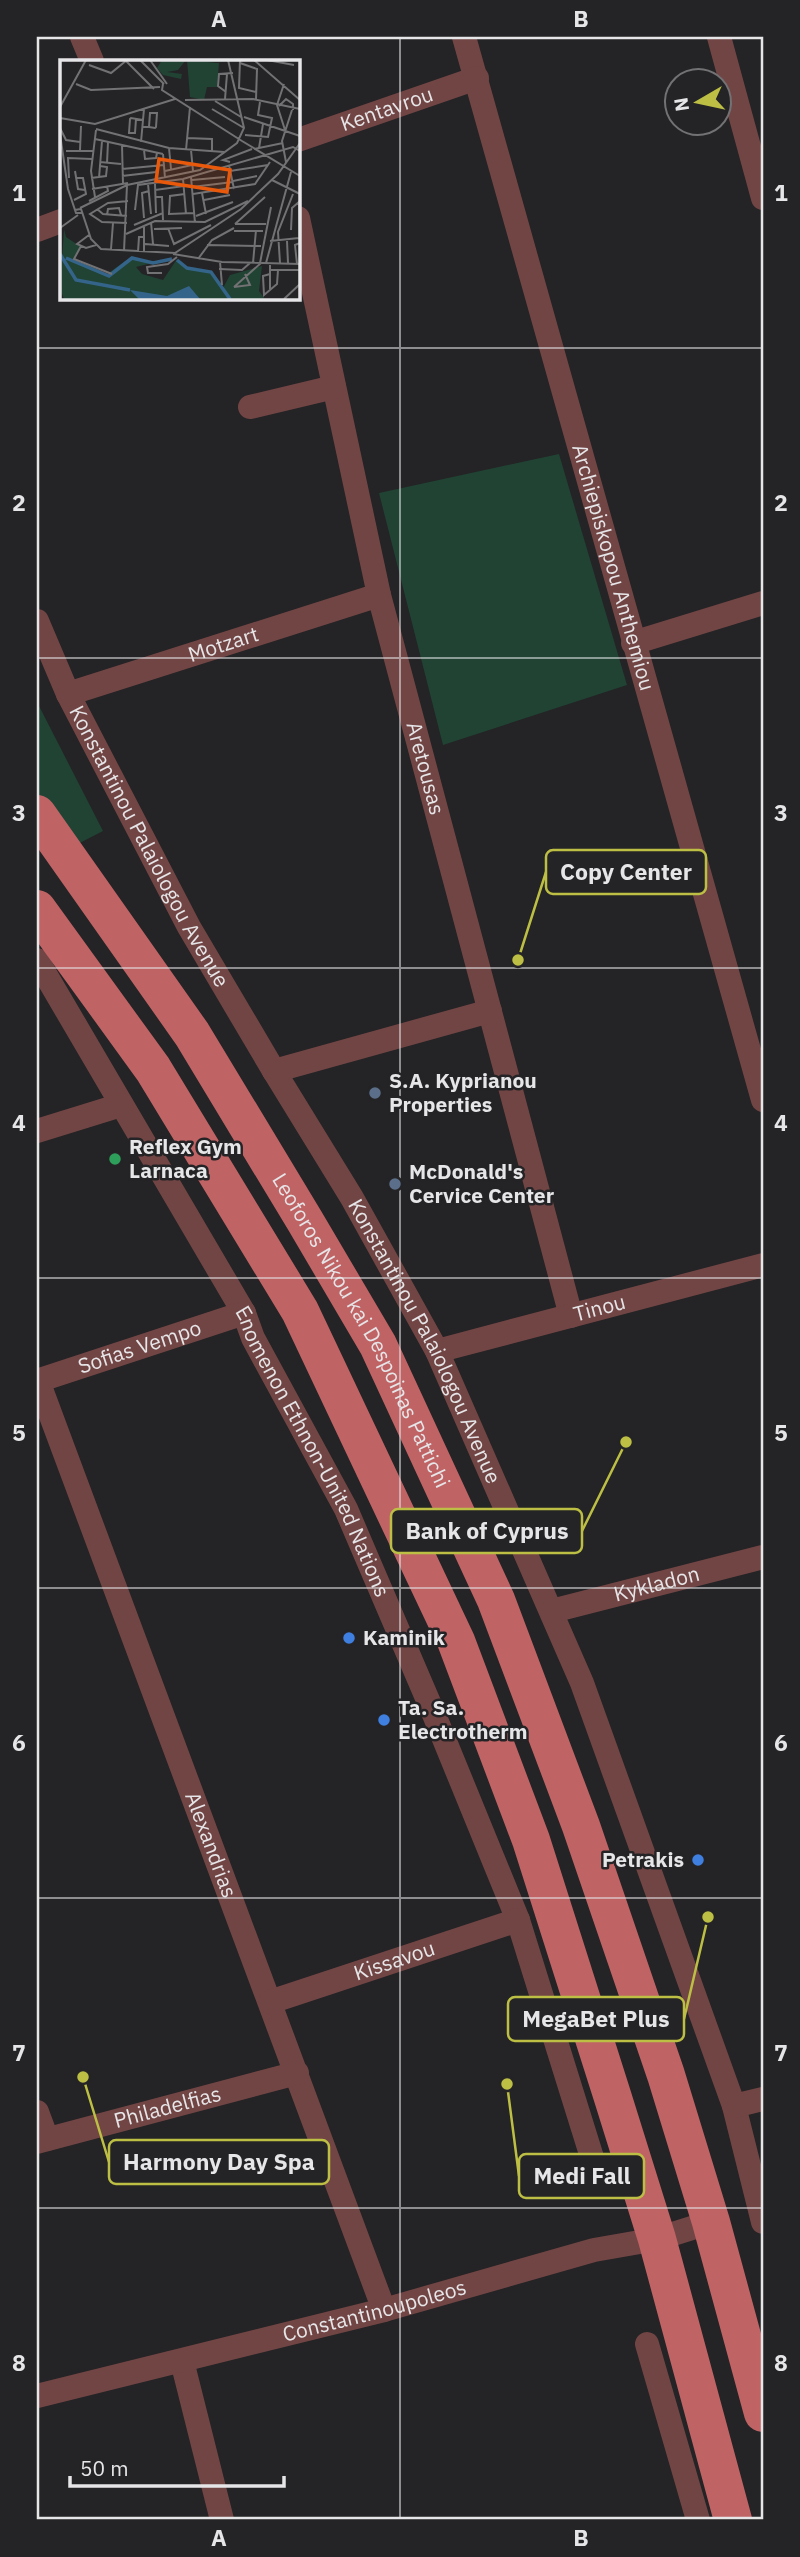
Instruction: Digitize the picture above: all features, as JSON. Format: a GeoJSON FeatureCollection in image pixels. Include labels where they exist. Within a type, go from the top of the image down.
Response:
{"type":"FeatureCollection","features":[{"type":"Feature","properties":{"kind":"main road","name":"Leoforos Nikou kai Despoinas Pattichi"},"geometry":{"type":"LineString","coordinates":[[37,814],[192,1034],[377,1345],[496,1600],[581,1826],[666,2075],[711,2222],[763,2413]]}},
{"type":"Feature","properties":{"kind":"main road","name":"Leoforos Nikou kai Despoinas Pattichi"},"geometry":{"type":"LineString","coordinates":[[37,909],[153,1069],[300,1311],[456,1641],[531,1840],[657,2238],[733,2520]]}},
{"type":"Feature","properties":{"kind":"street"},"geometry":{"type":"LineString","coordinates":[[82,37],[92,60]]}},
{"type":"Feature","properties":{"kind":"street","name":"Archiepiskopou Anthemiou"},"geometry":{"type":"LineString","coordinates":[[464,37],[763,1100]]}},
{"type":"Feature","properties":{"kind":"street"},"geometry":{"type":"LineString","coordinates":[[719,37],[763,198]]}},
{"type":"Feature","properties":{"kind":"street","name":"Kentavrou"},"geometry":{"type":"LineString","coordinates":[[299,140],[477,78]]}},
{"type":"Feature","properties":{"kind":"street"},"geometry":{"type":"LineString","coordinates":[[37,230],[60,221]]}},
{"type":"Feature","properties":{"kind":"street","name":"Aretousas"},"geometry":{"type":"LineString","coordinates":[[299,223],[379,595],[571,1316]]}},
{"type":"Feature","properties":{"kind":"street"},"geometry":{"type":"LineString","coordinates":[[250,407],[334,387]]}},
{"type":"Feature","properties":{"kind":"street","name":"Motzart"},"geometry":{"type":"LineString","coordinates":[[68,694],[379,595]]}},
{"type":"Feature","properties":{"kind":"street"},"geometry":{"type":"LineString","coordinates":[[633,643],[763,603]]}},
{"type":"Feature","properties":{"kind":"street","name":"Konstantinou Palaiologou Avenue"},"geometry":{"type":"LineString","coordinates":[[37,621],[68,694],[189,927],[352,1198],[437,1351],[582,1683],[734,2106],[763,2222]]}},
{"type":"Feature","properties":{"kind":"street","name":"Enomenon Ethnon-United Nations"},"geometry":{"type":"LineString","coordinates":[[37,960],[244,1313],[253,1338],[346,1509],[518,1920],[595,2167]]}},
{"type":"Feature","properties":{"kind":"street"},"geometry":{"type":"LineString","coordinates":[[274,1071],[490,1011]]}},
{"type":"Feature","properties":{"kind":"street"},"geometry":{"type":"LineString","coordinates":[[37,1131],[121,1105]]}},
{"type":"Feature","properties":{"kind":"street","name":"Tinou"},"geometry":{"type":"LineString","coordinates":[[437,1351],[763,1265]]}},
{"type":"Feature","properties":{"kind":"street","name":"Sofias Vempo"},"geometry":{"type":"LineString","coordinates":[[37,1381],[244,1313]]}},
{"type":"Feature","properties":{"kind":"street","name":"Alexandrias"},"geometry":{"type":"LineString","coordinates":[[37,1381],[298,2073],[384,2310]]}},
{"type":"Feature","properties":{"kind":"street","name":"Kykladon"},"geometry":{"type":"LineString","coordinates":[[552,1611],[763,1557]]}},
{"type":"Feature","properties":{"kind":"street","name":"Kissavou"},"geometry":{"type":"LineString","coordinates":[[270,2002],[518,1920]]}},
{"type":"Feature","properties":{"kind":"street","name":"Philadelfias"},"geometry":{"type":"LineString","coordinates":[[42,2141],[298,2073]]}},
{"type":"Feature","properties":{"kind":"street"},"geometry":{"type":"LineString","coordinates":[[734,2106],[763,2099]]}},
{"type":"Feature","properties":{"kind":"street"},"geometry":{"type":"LineString","coordinates":[[37,2112],[42,2141]]}},
{"type":"Feature","properties":{"kind":"street","name":"Constantinoupoleos"},"geometry":{"type":"LineString","coordinates":[[37,2396],[384,2310],[594,2250],[657,2238],[711,2222]]}},
{"type":"Feature","properties":{"kind":"street"},"geometry":{"type":"LineString","coordinates":[[647,2343],[698,2520]]}},
{"type":"Feature","properties":{"kind":"street"},"geometry":{"type":"LineString","coordinates":[[182,2361],[222,2520]]}},
{"type":"Feature","properties":{"kind":"green space"},"geometry":{"type":"Polygon","coordinates":[[[559,454],[627,685],[443,745],[379,493],[559,454]]]}},
{"type":"Feature","properties":{"kind":"green space"},"geometry":{"type":"Polygon","coordinates":[[[37,702],[103,831],[68,849],[37,808],[37,702]]]}},
{"type":"Feature","properties":{"kind":"place","name":"Copy Center"},"geometry":{"type":"Point","coordinates":[518,960]}},
{"type":"Feature","properties":{"kind":"place","name":"S.A. Kyprianou Properties"},"geometry":{"type":"Point","coordinates":[375,1093]}},
{"type":"Feature","properties":{"kind":"place","name":"Reflex Gym Larnaca"},"geometry":{"type":"Point","coordinates":[115,1159]}},
{"type":"Feature","properties":{"kind":"place","name":"McDonald's Cervice Center"},"geometry":{"type":"Point","coordinates":[395,1184]}},
{"type":"Feature","properties":{"kind":"place","name":"Bank of Cyprus"},"geometry":{"type":"Point","coordinates":[626,1442]}},
{"type":"Feature","properties":{"kind":"place","name":"Kaminik"},"geometry":{"type":"Point","coordinates":[349,1638]}},
{"type":"Feature","properties":{"kind":"place","name":"Ta. Sa. Electrotherm"},"geometry":{"type":"Point","coordinates":[384,1720]}},
{"type":"Feature","properties":{"kind":"place","name":"Petrakis"},"geometry":{"type":"Point","coordinates":[698,1860]}},
{"type":"Feature","properties":{"kind":"place","name":"MegaBet Plus"},"geometry":{"type":"Point","coordinates":[708,1917]}},
{"type":"Feature","properties":{"kind":"place","name":"Harmony Day Spa"},"geometry":{"type":"Point","coordinates":[83,2077]}},
{"type":"Feature","properties":{"kind":"place","name":"Medi Fall"},"geometry":{"type":"Point","coordinates":[507,2084]}}]}
